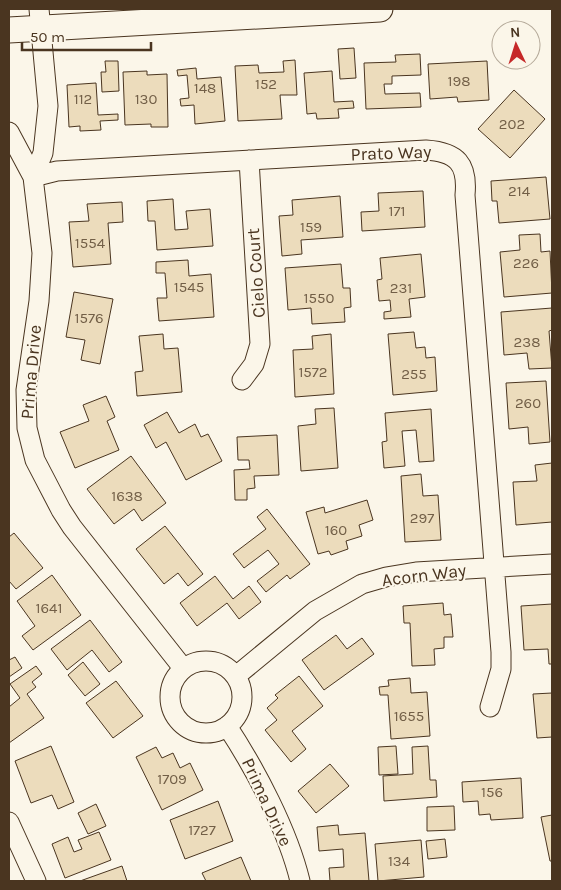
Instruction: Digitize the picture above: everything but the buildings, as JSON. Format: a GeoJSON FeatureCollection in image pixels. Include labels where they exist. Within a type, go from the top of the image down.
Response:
{"type":"FeatureCollection","features":[{"type":"Feature","properties":{"kind":"main road"},"geometry":{"type":"LineString","coordinates":[[9,30],[40,19],[380,9]]}},
{"type":"Feature","properties":{"kind":"street"},"geometry":{"type":"LineString","coordinates":[[33,177],[43,153],[48,106],[40,19]]}},
{"type":"Feature","properties":{"kind":"street","name":"Prima Drive"},"geometry":{"type":"LineString","coordinates":[[9,132],[33,177],[40,230],[42,277],[28,372],[17,411],[27,428],[35,460],[61,510],[183,668]]}},
{"type":"Feature","properties":{"kind":"street","name":"Prato Way"},"geometry":{"type":"LineString","coordinates":[[33,177],[57,171],[426,150],[440,151],[460,163],[466,178],[465,194],[495,568],[501,668],[490,706]]}},
{"type":"Feature","properties":{"kind":"street","name":"Cielo Court"},"geometry":{"type":"LineString","coordinates":[[242,380],[254,364],[260,344],[249,160]]}},
{"type":"Feature","properties":{"kind":"street","name":"Acorn Way"},"geometry":{"type":"LineString","coordinates":[[236,676],[315,611],[362,584],[386,577],[416,572],[552,564]]}},
{"type":"Feature","properties":{"kind":"street"},"geometry":{"type":"LineString","coordinates":[[197,661],[216,662],[230,669],[236,676],[240,683],[242,702],[236,718],[228,726],[216,732],[200,733],[187,728],[175,717],[169,699],[171,685],[183,668],[197,661]]}},
{"type":"Feature","properties":{"kind":"street","name":"Prima Drive"},"geometry":{"type":"LineString","coordinates":[[228,726],[266,796],[292,855],[300,881]]}},
{"type":"Feature","properties":{"kind":"street"},"geometry":{"type":"LineString","coordinates":[[9,822],[36,881]]}}]}
